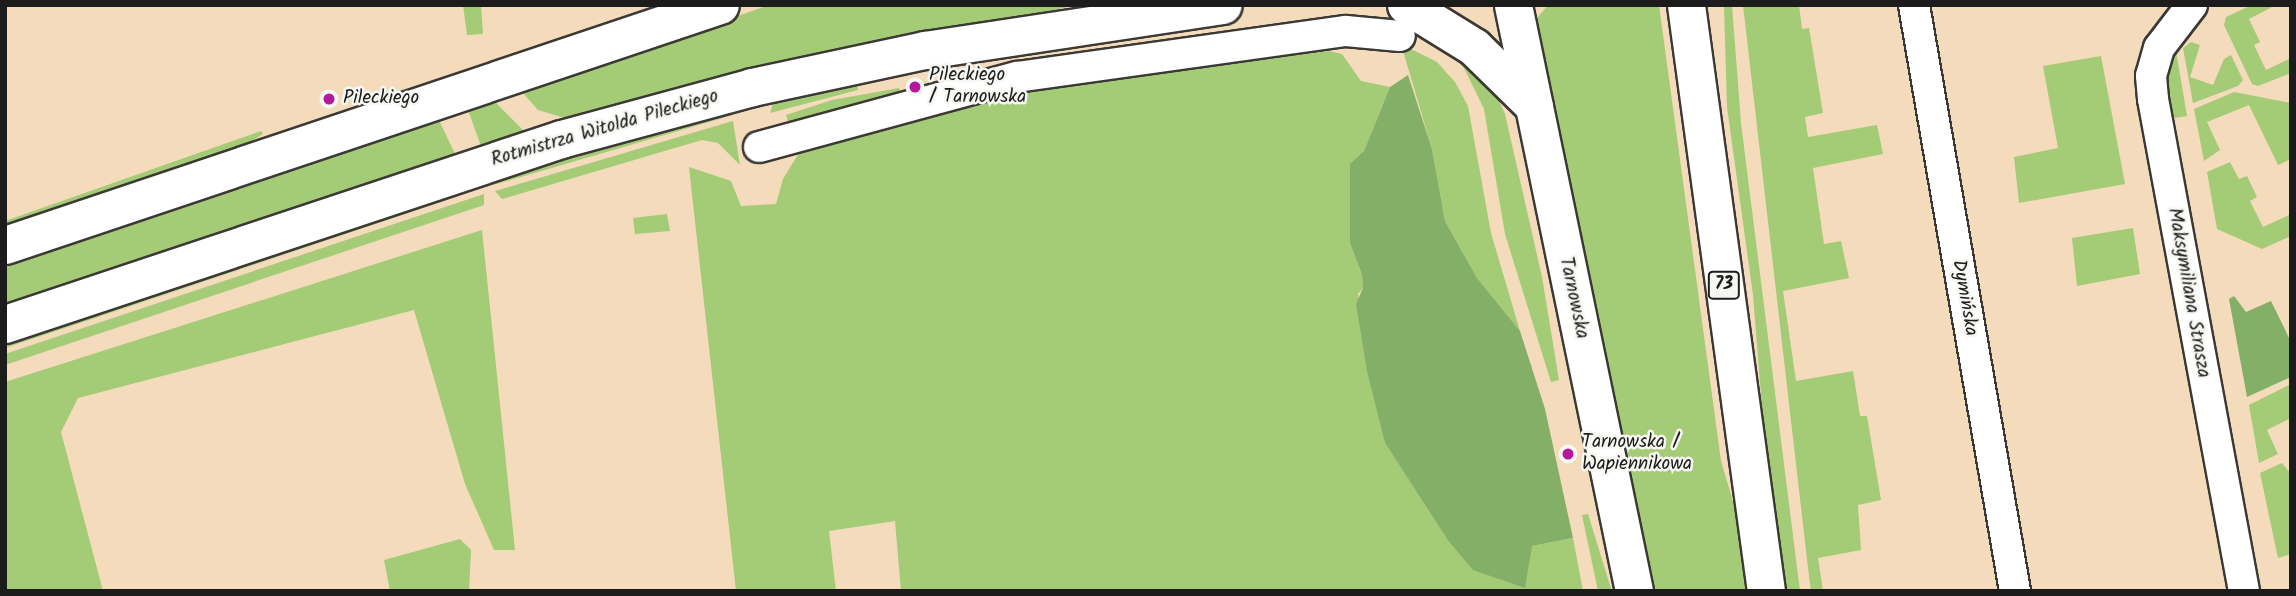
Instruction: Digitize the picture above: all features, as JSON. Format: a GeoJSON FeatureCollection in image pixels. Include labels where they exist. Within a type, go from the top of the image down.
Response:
{"type":"FeatureCollection","features":[{"type":"Feature","properties":{"kind":"main road"},"geometry":{"type":"LineString","coordinates":[[5,245],[720,5]]}},
{"type":"Feature","properties":{"kind":"main road","name":"Rotmistrza Witolda Pileckiego"},"geometry":{"type":"LineString","coordinates":[[5,324],[561,139],[751,87],[925,50],[1223,5]]}},
{"type":"Feature","properties":{"kind":"main road","name":"Tarnowska"},"geometry":{"type":"LineString","coordinates":[[1513,5],[1634,591]]}},
{"type":"Feature","properties":{"kind":"main road"},"geometry":{"type":"LineString","coordinates":[[1688,23],[1704,5]]}},
{"type":"Feature","properties":{"kind":"main road","name":"73"},"geometry":{"type":"LineString","coordinates":[[1688,23],[1766,591]]}},
{"type":"Feature","properties":{"kind":"main road"},"geometry":{"type":"LineString","coordinates":[[1390,34],[1474,47],[1534,106]]}},
{"type":"Feature","properties":{"kind":"street","name":"Dymińska"},"geometry":{"type":"LineString","coordinates":[[1914,5],[2015,591]]}},
{"type":"Feature","properties":{"kind":"street","name":"Maksymiliana Strasza"},"geometry":{"type":"LineString","coordinates":[[2192,5],[2168,33],[2154,61],[2153,99],[2244,591]]}},
{"type":"Feature","properties":{"kind":"street"},"geometry":{"type":"LineString","coordinates":[[759,147],[1009,78],[1346,31],[1390,34]]}},
{"type":"Feature","properties":{"kind":"green space"},"geometry":{"type":"Polygon","coordinates":[[[463,5],[481,5],[483,34],[467,35],[463,5]]]}},
{"type":"Feature","properties":{"kind":"green space"},"geometry":{"type":"Polygon","coordinates":[[[769,5],[1076,5],[568,119],[538,110],[522,92],[769,5]]]}},
{"type":"Feature","properties":{"kind":"green space"},"geometry":{"type":"Polygon","coordinates":[[[1548,5],[1659,5],[1721,461],[1742,532],[1750,591],[1650,591],[1533,23],[1548,5]]]}},
{"type":"Feature","properties":{"kind":"green space"},"geometry":{"type":"Polygon","coordinates":[[[1724,5],[1732,5],[1741,123],[1800,591],[1783,591],[1770,507],[1753,295],[1727,107],[1724,5]]]}},
{"type":"Feature","properties":{"kind":"green space"},"geometry":{"type":"Polygon","coordinates":[[[1743,5],[1799,5],[1802,29],[1809,28],[1823,113],[1805,117],[1808,137],[1877,125],[1883,154],[1813,168],[1824,244],[1841,241],[1849,278],[1783,291],[1796,381],[1853,371],[1860,416],[1867,416],[1881,500],[1858,505],[1861,550],[1818,558],[1823,591],[1811,591],[1743,5]]]}},
{"type":"Feature","properties":{"kind":"green space"},"geometry":{"type":"Polygon","coordinates":[[[2252,5],[2276,5],[2249,19],[2260,42],[2254,45],[2266,70],[2291,58],[2291,73],[2258,86],[2252,84],[2224,25],[2226,17],[2252,5]]]}},
{"type":"Feature","properties":{"kind":"green space"},"geometry":{"type":"Polygon","coordinates":[[[2191,42],[2200,45],[2190,77],[2213,85],[2224,59],[2231,55],[2243,80],[2238,86],[2193,103],[2183,48],[2191,42]]]}},
{"type":"Feature","properties":{"kind":"green space"},"geometry":{"type":"Polygon","coordinates":[[[1401,44],[1437,62],[1455,82],[1468,106],[1491,233],[1520,331],[1477,278],[1445,221],[1432,149],[1401,44]]]}},
{"type":"Feature","properties":{"kind":"green space"},"geometry":{"type":"Polygon","coordinates":[[[1457,46],[1493,87],[1505,114],[1542,277],[1559,380],[1551,382],[1505,234],[1484,109],[1464,68],[1451,55],[1457,46]]]}},
{"type":"Feature","properties":{"kind":"green space"},"geometry":{"type":"Polygon","coordinates":[[[1329,51],[1342,54],[1361,81],[1390,87],[1364,151],[1350,243],[1362,275],[1363,288],[1358,294],[1385,443],[1447,539],[1532,546],[1573,538],[1583,591],[901,591],[895,521],[829,531],[836,591],[736,591],[689,167],[731,181],[741,206],[776,204],[783,179],[802,148],[983,96],[1329,51]]]}},
{"type":"Feature","properties":{"kind":"green space"},"geometry":{"type":"Polygon","coordinates":[[[2176,51],[2187,116],[2175,118],[2168,111],[2166,82],[2176,51]]]}},
{"type":"Feature","properties":{"kind":"green space"},"geometry":{"type":"Polygon","coordinates":[[[2101,56],[2125,184],[2019,203],[2014,157],[2058,148],[2043,66],[2101,56]]]}},
{"type":"Feature","properties":{"kind":"green space"},"geometry":{"type":"Polygon","coordinates":[[[1408,75],[1432,149],[1445,221],[1477,278],[1520,331],[1545,409],[1573,538],[1532,546],[1525,588],[1473,570],[1447,539],[1385,443],[1367,371],[1356,304],[1363,288],[1362,275],[1350,243],[1350,164],[1364,151],[1390,87],[1408,75]]]}},
{"type":"Feature","properties":{"kind":"green space"},"geometry":{"type":"Polygon","coordinates":[[[931,83],[933,90],[791,131],[786,115],[832,100],[899,88],[901,96],[922,92],[921,85],[931,83]]]}},
{"type":"Feature","properties":{"kind":"green space"},"geometry":{"type":"Polygon","coordinates":[[[857,85],[858,90],[770,113],[774,100],[819,87],[857,85]]]}},
{"type":"Feature","properties":{"kind":"green space"},"geometry":{"type":"Polygon","coordinates":[[[2234,92],[2291,103],[2291,159],[2278,165],[2249,105],[2207,122],[2220,150],[2204,161],[2194,109],[2234,92]]]}},
{"type":"Feature","properties":{"kind":"green space"},"geometry":{"type":"Polygon","coordinates":[[[492,99],[527,134],[482,149],[467,107],[492,99]]]}},
{"type":"Feature","properties":{"kind":"green space"},"geometry":{"type":"Polygon","coordinates":[[[729,112],[733,115],[493,185],[490,178],[729,112]]]}},
{"type":"Feature","properties":{"kind":"green space"},"geometry":{"type":"Polygon","coordinates":[[[437,116],[456,156],[5,308],[5,261],[437,116]]]}},
{"type":"Feature","properties":{"kind":"green space"},"geometry":{"type":"Polygon","coordinates":[[[733,121],[740,165],[718,143],[702,140],[502,199],[495,191],[733,121]]]}},
{"type":"Feature","properties":{"kind":"green space"},"geometry":{"type":"Polygon","coordinates":[[[261,131],[263,134],[235,151],[5,229],[5,221],[261,131]]]}},
{"type":"Feature","properties":{"kind":"green space"},"geometry":{"type":"Polygon","coordinates":[[[2230,162],[2239,179],[2247,176],[2257,197],[2250,201],[2263,227],[2291,214],[2291,236],[2262,249],[2217,229],[2207,172],[2230,162]]]}},
{"type":"Feature","properties":{"kind":"green space"},"geometry":{"type":"Polygon","coordinates":[[[463,187],[456,197],[5,348],[5,340],[463,187]]]}},
{"type":"Feature","properties":{"kind":"green space"},"geometry":{"type":"Polygon","coordinates":[[[484,194],[484,205],[5,365],[5,354],[484,194]]]}},
{"type":"Feature","properties":{"kind":"green space"},"geometry":{"type":"Polygon","coordinates":[[[667,214],[670,231],[635,234],[633,218],[667,214]]]}},
{"type":"Feature","properties":{"kind":"green space"},"geometry":{"type":"Polygon","coordinates":[[[2133,228],[2140,274],[2077,286],[2072,238],[2133,228]]]}},
{"type":"Feature","properties":{"kind":"green space"},"geometry":{"type":"Polygon","coordinates":[[[482,230],[515,550],[494,550],[465,484],[414,310],[78,398],[61,432],[103,591],[5,591],[5,382],[482,230]]]}},
{"type":"Feature","properties":{"kind":"green space"},"geometry":{"type":"Polygon","coordinates":[[[2234,296],[2246,312],[2271,301],[2291,342],[2291,377],[2247,397],[2229,299],[2234,296]]]}},
{"type":"Feature","properties":{"kind":"green space"},"geometry":{"type":"Polygon","coordinates":[[[2291,384],[2291,418],[2267,430],[2278,454],[2259,463],[2249,405],[2291,384]]]}},
{"type":"Feature","properties":{"kind":"green space"},"geometry":{"type":"Polygon","coordinates":[[[2282,463],[2291,474],[2291,554],[2278,558],[2260,473],[2282,463]]]}},
{"type":"Feature","properties":{"kind":"green space"},"geometry":{"type":"Polygon","coordinates":[[[1588,514],[1612,591],[1598,591],[1582,515],[1588,514]]]}},
{"type":"Feature","properties":{"kind":"green space"},"geometry":{"type":"Polygon","coordinates":[[[460,539],[471,550],[469,591],[390,591],[384,560],[460,539]]]}},
{"type":"Feature","properties":{"kind":"place","name":"Pileckiego / Tarnowska"},"geometry":{"type":"Point","coordinates":[915,87]}},
{"type":"Feature","properties":{"kind":"place","name":"Pileckiego"},"geometry":{"type":"Point","coordinates":[329,99]}},
{"type":"Feature","properties":{"kind":"place","name":"Tarnowska / Wapiennikowa"},"geometry":{"type":"Point","coordinates":[1568,454]}}]}
